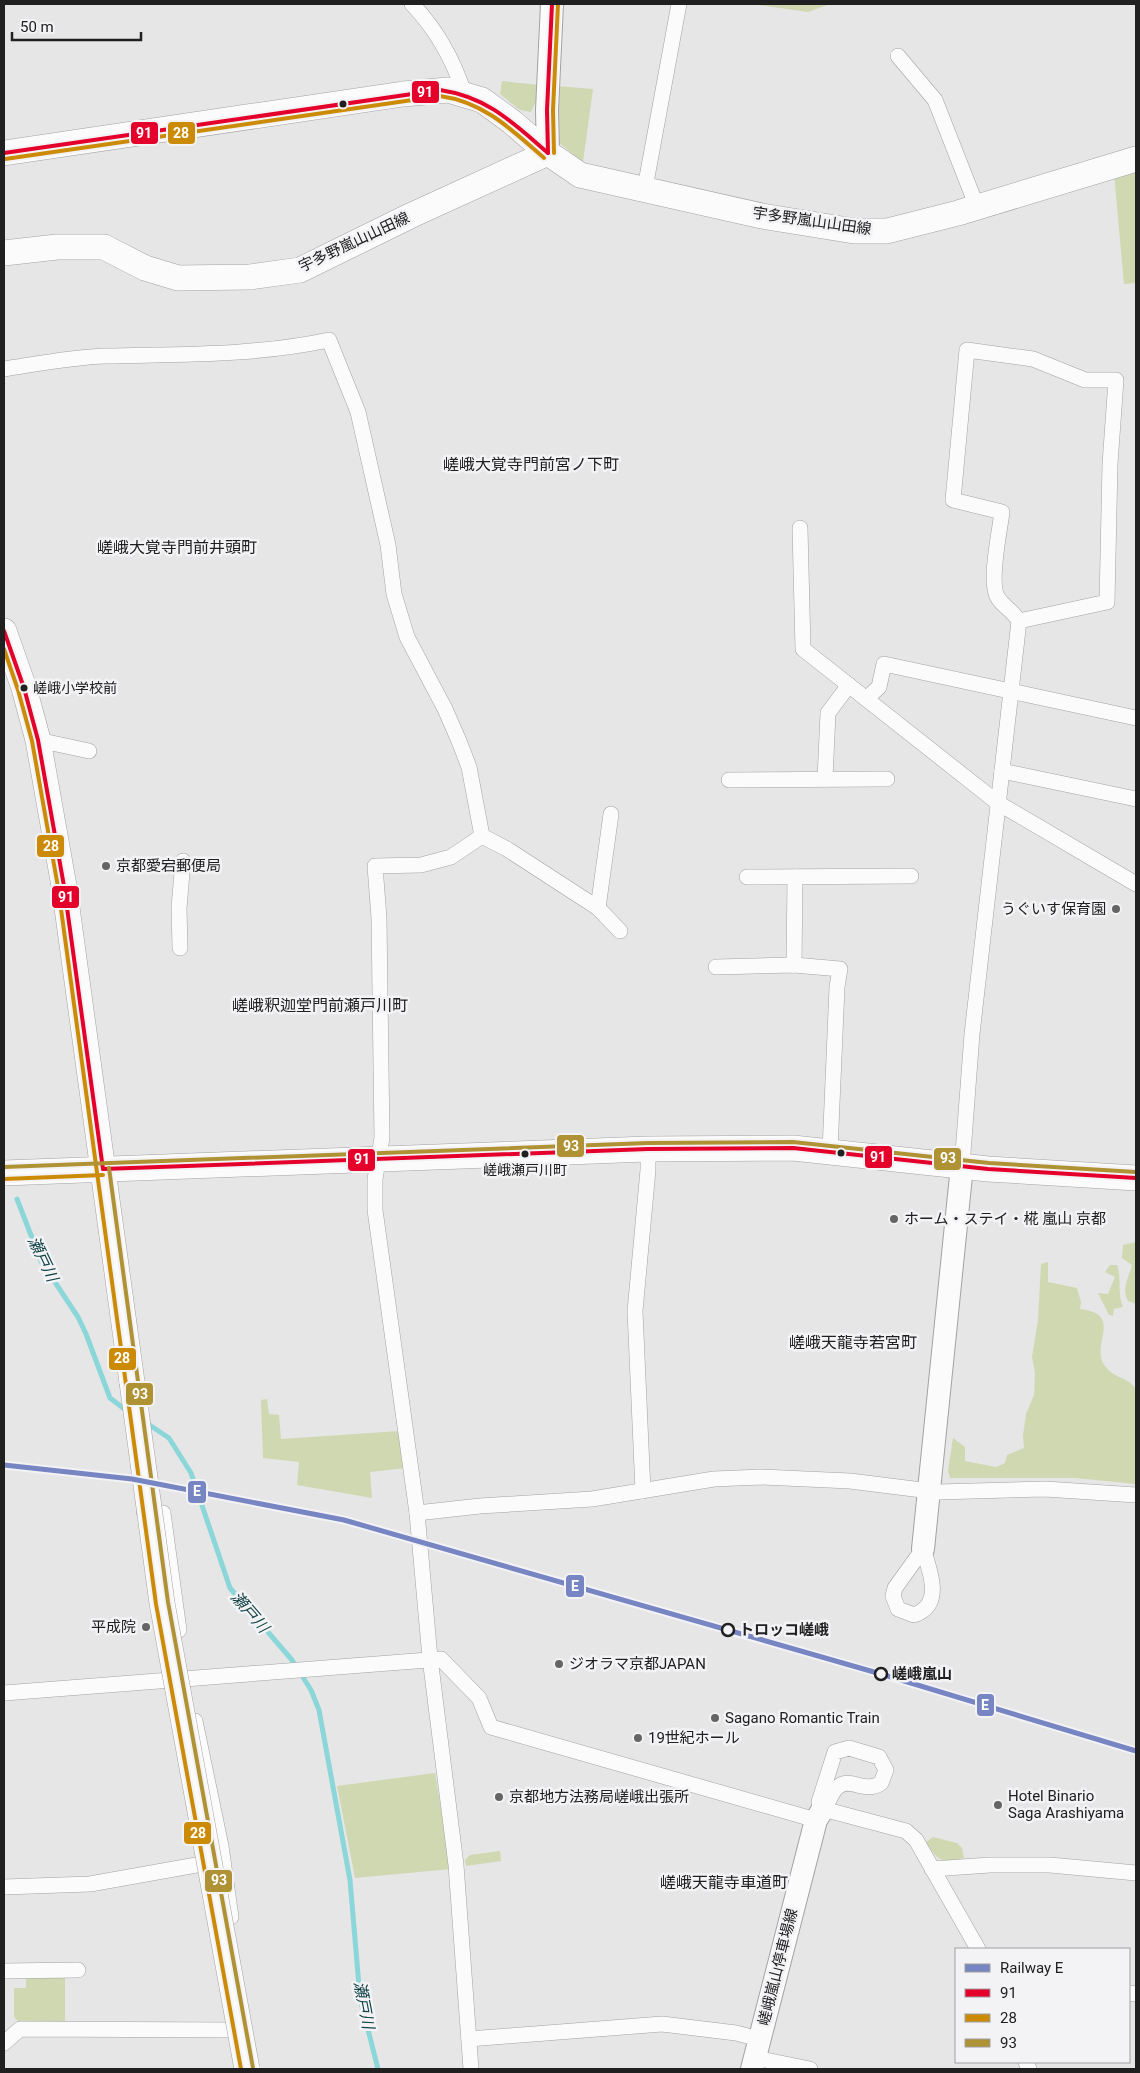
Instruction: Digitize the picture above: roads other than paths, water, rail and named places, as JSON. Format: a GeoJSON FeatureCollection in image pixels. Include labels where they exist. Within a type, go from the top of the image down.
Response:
{"type":"FeatureCollection","features":[{"type":"Feature","properties":{"kind":"main road","name":"宇多野嵐山山田線"},"geometry":{"type":"LineString","coordinates":[[4,153],[440,90],[464,93],[482,100],[498,110],[548,153],[580,175],[645,188],[762,216],[854,230],[888,231],[977,207],[1136,159]]}},
{"type":"Feature","properties":{"kind":"main road","name":"宇多野嵐山山田線"},"geometry":{"type":"LineString","coordinates":[[4,253],[57,247],[104,247],[145,268],[178,278],[250,277],[300,270],[412,215],[548,153]]}},
{"type":"Feature","properties":{"kind":"main road"},"geometry":{"type":"LineString","coordinates":[[4,631],[24,688],[38,740],[64,886],[162,1603],[247,2069]]}},
{"type":"Feature","properties":{"kind":"main road"},"geometry":{"type":"LineString","coordinates":[[4,1173],[648,1149],[793,1148],[962,1166],[1136,1178]]}},
{"type":"Feature","properties":{"kind":"street"},"geometry":{"type":"LineString","coordinates":[[412,4],[430,23],[457,72],[464,93]]}},
{"type":"Feature","properties":{"kind":"street"},"geometry":{"type":"LineString","coordinates":[[548,153],[547,110],[552,4]]}},
{"type":"Feature","properties":{"kind":"street"},"geometry":{"type":"LineString","coordinates":[[645,188],[678,4]]}},
{"type":"Feature","properties":{"kind":"street"},"geometry":{"type":"LineString","coordinates":[[898,56],[936,100],[977,207]]}},
{"type":"Feature","properties":{"kind":"street"},"geometry":{"type":"LineString","coordinates":[[4,369],[103,356],[201,356],[272,350],[329,340],[358,412],[388,545],[394,594],[407,637],[445,709],[469,767],[482,836]]}},
{"type":"Feature","properties":{"kind":"street"},"geometry":{"type":"LineString","coordinates":[[923,1549],[962,1166],[972,1034],[1019,621],[1014,613],[997,597],[993,584],[1002,512],[953,500],[967,350],[1033,359],[1085,380],[1116,380],[1110,464],[1107,602],[1019,621]]}},
{"type":"Feature","properties":{"kind":"street"},"geometry":{"type":"LineString","coordinates":[[800,528],[803,649],[998,803],[1136,884]]}},
{"type":"Feature","properties":{"kind":"street"},"geometry":{"type":"LineString","coordinates":[[866,699],[879,687],[884,664],[1136,718]]}},
{"type":"Feature","properties":{"kind":"street"},"geometry":{"type":"LineString","coordinates":[[826,779],[828,713],[848,685]]}},
{"type":"Feature","properties":{"kind":"street"},"geometry":{"type":"LineString","coordinates":[[38,740],[89,751]]}},
{"type":"Feature","properties":{"kind":"street"},"geometry":{"type":"LineString","coordinates":[[1002,771],[1136,799]]}},
{"type":"Feature","properties":{"kind":"street"},"geometry":{"type":"LineString","coordinates":[[729,780],[887,779]]}},
{"type":"Feature","properties":{"kind":"street"},"geometry":{"type":"LineString","coordinates":[[598,908],[611,814]]}},
{"type":"Feature","properties":{"kind":"street"},"geometry":{"type":"LineString","coordinates":[[482,836],[507,849],[598,908],[620,931]]}},
{"type":"Feature","properties":{"kind":"street"},"geometry":{"type":"LineString","coordinates":[[471,2069],[456,1865],[430,1658],[417,1513],[375,1210],[375,1179],[382,1138],[375,866],[421,865],[451,857],[482,836]]}},
{"type":"Feature","properties":{"kind":"street"},"geometry":{"type":"LineString","coordinates":[[180,948],[179,908],[183,861]]}},
{"type":"Feature","properties":{"kind":"street"},"geometry":{"type":"LineString","coordinates":[[747,877],[911,876]]}},
{"type":"Feature","properties":{"kind":"street"},"geometry":{"type":"LineString","coordinates":[[794,965],[795,877]]}},
{"type":"Feature","properties":{"kind":"street"},"geometry":{"type":"LineString","coordinates":[[716,967],[794,965],[840,969],[837,987],[830,1151]]}},
{"type":"Feature","properties":{"kind":"street"},"geometry":{"type":"LineString","coordinates":[[643,1491],[635,1311],[648,1170],[648,1149]]}},
{"type":"Feature","properties":{"kind":"street"},"geometry":{"type":"LineString","coordinates":[[417,1513],[480,1506],[592,1499],[714,1479],[761,1477],[850,1481],[928,1490],[1045,1489],[1136,1495]]}},
{"type":"Feature","properties":{"kind":"street"},"geometry":{"type":"LineString","coordinates":[[238,2069],[190,1792],[165,1681],[142,1512],[163,1513],[186,1680],[221,1846],[256,2069]]}},
{"type":"Feature","properties":{"kind":"street"},"geometry":{"type":"LineString","coordinates":[[147,1550],[168,1548]]}},
{"type":"Feature","properties":{"kind":"street"},"geometry":{"type":"LineString","coordinates":[[4,1693],[186,1680],[430,1658],[441,1659],[479,1698],[491,1727],[820,1814],[906,1831],[916,1840],[977,1948]]}},
{"type":"Feature","properties":{"kind":"street"},"geometry":{"type":"LineString","coordinates":[[849,1748],[879,1757],[884,1763],[886,1770],[881,1783],[868,1788],[843,1784],[837,1787],[830,1802],[820,1814],[819,1796],[835,1752],[849,1748]]}},
{"type":"Feature","properties":{"kind":"street","name":"嵯峨嵐山停車場線"},"geometry":{"type":"LineString","coordinates":[[755,2055],[820,1814]]}},
{"type":"Feature","properties":{"kind":"street"},"geometry":{"type":"LineString","coordinates":[[4,1887],[90,1884],[202,1864]]}},
{"type":"Feature","properties":{"kind":"street"},"geometry":{"type":"LineString","coordinates":[[932,1869],[990,1865],[1050,1865],[1136,1873]]}},
{"type":"Feature","properties":{"kind":"street"},"geometry":{"type":"LineString","coordinates":[[220,1965],[238,1963]]}},
{"type":"Feature","properties":{"kind":"street"},"geometry":{"type":"LineString","coordinates":[[4,1971],[78,1970]]}},
{"type":"Feature","properties":{"kind":"street"},"geometry":{"type":"LineString","coordinates":[[469,2039],[662,2024],[755,2055],[810,2069]]}},
{"type":"Feature","properties":{"kind":"street"},"geometry":{"type":"LineString","coordinates":[[4,2043],[20,2029],[232,2030]]}},
{"type":"Feature","properties":{"kind":"waterway","name":"瀬戸川"},"geometry":{"type":"LineString","coordinates":[[17,1199],[41,1261],[78,1317],[86,1334],[110,1398],[127,1411]]}},
{"type":"Feature","properties":{"kind":"waterway","name":"瀬戸川"},"geometry":{"type":"LineString","coordinates":[[145,1422],[169,1438],[191,1473],[230,1588],[292,1660],[311,1690],[319,1710],[350,1880],[360,1998],[378,2069]]}},
{"type":"Feature","properties":{"kind":"rail line","name":"E"},"geometry":{"type":"LineString","coordinates":[[4,1465],[132,1479],[344,1520],[881,1674],[1136,1751]]}},
{"type":"Feature","properties":{"kind":"place","name":"嵯峨小学校前"},"geometry":{"type":"Point","coordinates":[24,688]}},
{"type":"Feature","properties":{"kind":"place","name":"京都愛宕郵便局"},"geometry":{"type":"Point","coordinates":[106,866]}},
{"type":"Feature","properties":{"kind":"place","name":"うぐいす保育園"},"geometry":{"type":"Point","coordinates":[1116,909]}},
{"type":"Feature","properties":{"kind":"place","name":"嵯峨瀬戸川町"},"geometry":{"type":"Point","coordinates":[525,1154]}},
{"type":"Feature","properties":{"kind":"place","name":"ホーム・ステイ・椛 嵐山 京都"},"geometry":{"type":"Point","coordinates":[894,1219]}},
{"type":"Feature","properties":{"kind":"place","name":"平成院"},"geometry":{"type":"Point","coordinates":[146,1627]}},
{"type":"Feature","properties":{"kind":"place","name":"トロッコ嵯峨"},"geometry":{"type":"Point","coordinates":[728,1630]}},
{"type":"Feature","properties":{"kind":"place","name":"ジオラマ京都JAPAN"},"geometry":{"type":"Point","coordinates":[559,1664]}},
{"type":"Feature","properties":{"kind":"place","name":"嵯峨嵐山"},"geometry":{"type":"Point","coordinates":[881,1674]}},
{"type":"Feature","properties":{"kind":"place","name":"Sagano Romantic Train"},"geometry":{"type":"Point","coordinates":[715,1718]}},
{"type":"Feature","properties":{"kind":"place","name":"19世紀ホール"},"geometry":{"type":"Point","coordinates":[638,1738]}},
{"type":"Feature","properties":{"kind":"place","name":"京都地方法務局嵯峨出張所"},"geometry":{"type":"Point","coordinates":[499,1797]}},
{"type":"Feature","properties":{"kind":"place","name":"Hotel Binario Saga Arashiyama"},"geometry":{"type":"Point","coordinates":[998,1805]}},
{"type":"Feature","properties":{"kind":"district","name":"嵯峨大覚寺門前宮ノ下町"},"geometry":{"type":"Point","coordinates":[531,464]}},
{"type":"Feature","properties":{"kind":"district","name":"嵯峨大覚寺門前井頭町"},"geometry":{"type":"Point","coordinates":[177,547]}},
{"type":"Feature","properties":{"kind":"district","name":"嵯峨釈迦堂門前瀬戸川町"},"geometry":{"type":"Point","coordinates":[320,1005]}},
{"type":"Feature","properties":{"kind":"district","name":"嵯峨天龍寺若宮町"},"geometry":{"type":"Point","coordinates":[853,1342]}},
{"type":"Feature","properties":{"kind":"district","name":"嵯峨天龍寺車道町"},"geometry":{"type":"Point","coordinates":[724,1882]}}]}
